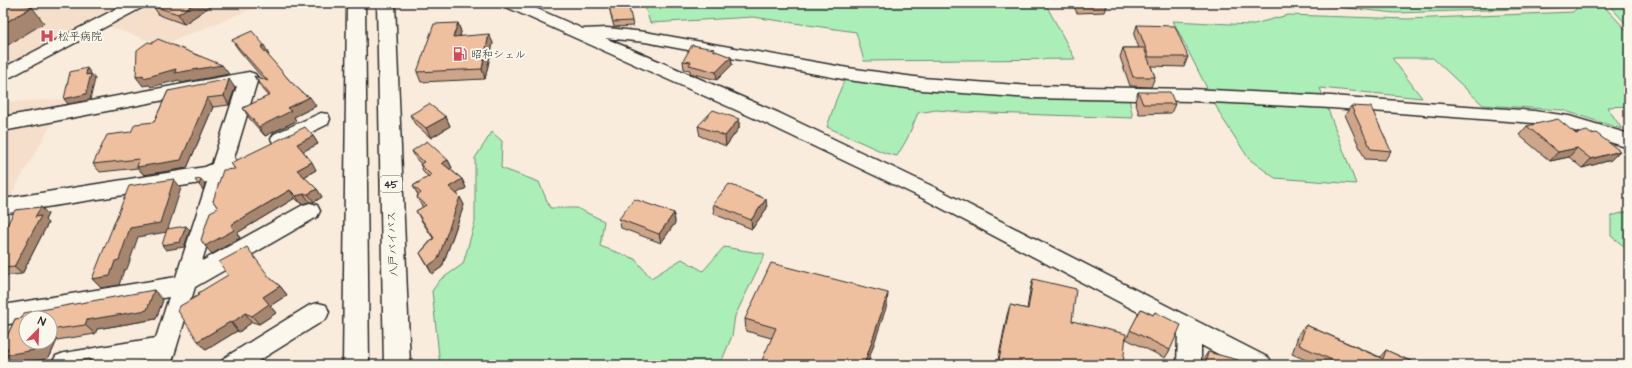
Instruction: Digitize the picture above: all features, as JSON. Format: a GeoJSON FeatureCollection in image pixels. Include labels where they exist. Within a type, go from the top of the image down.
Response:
{"type":"FeatureCollection","features":[{"type":"Feature","properties":{"kind":"highway"},"geometry":{"type":"LineString","coordinates":[[356,3],[356,365]]}},
{"type":"Feature","properties":{"kind":"highway","name":"八戸バイパス"},"geometry":{"type":"LineString","coordinates":[[386,3],[397,365]]}},
{"type":"Feature","properties":{"kind":"street"},"geometry":{"type":"LineString","coordinates":[[3,75],[139,3]]}},
{"type":"Feature","properties":{"kind":"street"},"geometry":{"type":"LineString","coordinates":[[510,3],[584,34],[772,118],[929,193],[1261,365]]}},
{"type":"Feature","properties":{"kind":"street"},"geometry":{"type":"LineString","coordinates":[[584,34],[607,33],[645,37],[848,74],[922,84],[1031,92],[1191,95],[1331,102],[1534,117],[1569,122],[1629,140]]}},
{"type":"Feature","properties":{"kind":"street"},"geometry":{"type":"LineString","coordinates":[[3,124],[249,78],[162,356],[56,365]]}},
{"type":"Feature","properties":{"kind":"street"},"geometry":{"type":"LineString","coordinates":[[267,146],[321,119]]}},
{"type":"Feature","properties":{"kind":"street"},"geometry":{"type":"LineString","coordinates":[[8,205],[209,174],[247,156]]}},
{"type":"Feature","properties":{"kind":"street"},"geometry":{"type":"LineString","coordinates":[[3,315],[185,283],[310,211]]}},
{"type":"Feature","properties":{"kind":"street"},"geometry":{"type":"LineString","coordinates":[[232,365],[318,312]]}},
{"type":"Feature","properties":{"kind":"street"},"geometry":{"type":"LineString","coordinates":[[1189,365],[1190,328]]}},
{"type":"Feature","properties":{"kind":"shaded area","name":"松平病院"},"geometry":{"type":"Polygon","coordinates":[[[3,3],[267,3],[163,45],[109,27],[3,83],[3,3]]]}},
{"type":"Feature","properties":{"kind":"shaded area"},"geometry":{"type":"Polygon","coordinates":[[[66,99],[3,209],[3,102],[66,99]]]}},
{"type":"Feature","properties":{"kind":"green space"},"geometry":{"type":"Polygon","coordinates":[[[644,3],[1045,3],[1075,59],[864,61],[856,32],[753,17],[650,23],[644,3]]]}},
{"type":"Feature","properties":{"kind":"green space"},"geometry":{"type":"Polygon","coordinates":[[[1298,3],[1576,3],[1577,7],[1396,13],[1298,3]]]}},
{"type":"Feature","properties":{"kind":"green space"},"geometry":{"type":"Polygon","coordinates":[[[1582,3],[1601,3],[1629,33],[1629,106],[1607,107],[1622,129],[1562,110],[1483,105],[1433,58],[1392,58],[1422,98],[1320,88],[1356,184],[1275,178],[1249,159],[1221,116],[1173,21],[1250,25],[1288,15],[1408,19],[1573,12],[1582,3]]]}},
{"type":"Feature","properties":{"kind":"green space"},"geometry":{"type":"Polygon","coordinates":[[[1607,3],[1629,3],[1629,27],[1607,3]]]}},
{"type":"Feature","properties":{"kind":"green space"},"geometry":{"type":"Polygon","coordinates":[[[850,80],[1129,99],[1133,118],[936,110],[918,113],[907,139],[897,156],[885,153],[827,127],[844,81],[850,80]]]}},
{"type":"Feature","properties":{"kind":"green space"},"geometry":{"type":"Polygon","coordinates":[[[492,132],[502,141],[501,168],[539,182],[550,208],[577,208],[604,221],[600,246],[635,259],[651,278],[682,259],[703,271],[724,247],[765,254],[735,316],[732,336],[720,365],[440,365],[432,291],[440,280],[463,264],[475,222],[475,158],[492,132]]]}},
{"type":"Feature","properties":{"kind":"green space"},"geometry":{"type":"Polygon","coordinates":[[[1629,211],[1629,250],[1611,236],[1611,216],[1629,211]]]}},
{"type":"Feature","properties":{"kind":"building"},"geometry":{"type":"Polygon","coordinates":[[[3,3],[19,3],[32,7],[3,24],[3,3]]]}},
{"type":"Feature","properties":{"kind":"building"},"geometry":{"type":"Polygon","coordinates":[[[157,3],[195,3],[178,14],[153,6],[157,3]]]}},
{"type":"Feature","properties":{"kind":"building"},"geometry":{"type":"Polygon","coordinates":[[[608,3],[628,3],[632,21],[613,22],[608,3]]]}},
{"type":"Feature","properties":{"kind":"building"},"geometry":{"type":"Polygon","coordinates":[[[458,23],[453,37],[489,34],[482,69],[417,72],[434,24],[458,23]]]}},
{"type":"Feature","properties":{"kind":"building"},"geometry":{"type":"Polygon","coordinates":[[[1137,25],[1175,26],[1188,57],[1149,57],[1137,25]]]}},
{"type":"Feature","properties":{"kind":"building"},"geometry":{"type":"Polygon","coordinates":[[[252,31],[264,45],[261,47],[290,81],[305,95],[310,97],[287,108],[291,111],[259,127],[243,108],[270,95],[254,76],[268,81],[232,40],[252,31]]]}},
{"type":"Feature","properties":{"kind":"building"},"geometry":{"type":"Polygon","coordinates":[[[158,39],[222,65],[175,73],[176,69],[144,78],[143,75],[136,77],[137,50],[148,42],[152,43],[158,39]]]}},
{"type":"Feature","properties":{"kind":"building"},"geometry":{"type":"Polygon","coordinates":[[[692,45],[714,49],[713,50],[731,57],[716,72],[689,65],[691,62],[683,61],[692,45]]]}},
{"type":"Feature","properties":{"kind":"building"},"geometry":{"type":"Polygon","coordinates":[[[1123,48],[1144,48],[1155,77],[1133,77],[1123,48]]]}},
{"type":"Feature","properties":{"kind":"building"},"geometry":{"type":"Polygon","coordinates":[[[87,68],[86,75],[91,74],[86,94],[64,99],[70,72],[87,68]]]}},
{"type":"Feature","properties":{"kind":"building"},"geometry":{"type":"Polygon","coordinates":[[[229,79],[224,96],[207,98],[181,160],[137,167],[139,159],[93,164],[107,135],[131,132],[135,124],[154,122],[168,91],[229,79]]]}},
{"type":"Feature","properties":{"kind":"building"},"geometry":{"type":"Polygon","coordinates":[[[1138,92],[1170,92],[1175,104],[1143,104],[1138,92]]]}},
{"type":"Feature","properties":{"kind":"building"},"geometry":{"type":"Polygon","coordinates":[[[429,104],[446,117],[426,128],[410,115],[429,104]]]}},
{"type":"Feature","properties":{"kind":"building"},"geometry":{"type":"Polygon","coordinates":[[[1351,106],[1371,107],[1391,151],[1371,149],[1351,106]]]}},
{"type":"Feature","properties":{"kind":"building"},"geometry":{"type":"Polygon","coordinates":[[[713,110],[739,119],[725,136],[698,126],[713,110]]]}},
{"type":"Feature","properties":{"kind":"building"},"geometry":{"type":"Polygon","coordinates":[[[1558,119],[1576,134],[1587,131],[1591,134],[1596,133],[1620,151],[1591,159],[1577,148],[1558,152],[1527,126],[1558,119]]]}},
{"type":"Feature","properties":{"kind":"building"},"geometry":{"type":"Polygon","coordinates":[[[305,127],[313,136],[297,144],[312,162],[297,170],[317,189],[308,194],[296,196],[290,190],[231,225],[234,230],[205,246],[201,240],[210,212],[218,208],[213,201],[223,170],[235,169],[231,163],[305,127]]]}},
{"type":"Feature","properties":{"kind":"building"},"geometry":{"type":"Polygon","coordinates":[[[427,141],[448,160],[442,163],[462,179],[449,187],[460,197],[438,259],[428,266],[420,253],[434,238],[416,211],[426,205],[417,197],[421,193],[413,186],[431,175],[420,164],[424,162],[412,151],[427,141]]]}},
{"type":"Feature","properties":{"kind":"building"},"geometry":{"type":"Polygon","coordinates":[[[174,179],[160,223],[130,228],[119,260],[115,261],[110,276],[92,279],[129,186],[174,179]]]}},
{"type":"Feature","properties":{"kind":"building"},"geometry":{"type":"Polygon","coordinates":[[[201,179],[199,185],[195,180],[201,179]]]}},
{"type":"Feature","properties":{"kind":"building"},"geometry":{"type":"Polygon","coordinates":[[[729,184],[766,199],[751,220],[713,204],[729,184]]]}},
{"type":"Feature","properties":{"kind":"building"},"geometry":{"type":"Polygon","coordinates":[[[634,199],[674,213],[659,234],[619,219],[634,199]]]}},
{"type":"Feature","properties":{"kind":"building"},"geometry":{"type":"Polygon","coordinates":[[[41,207],[35,217],[41,216],[14,267],[3,268],[3,225],[7,225],[15,210],[41,207]]]}},
{"type":"Feature","properties":{"kind":"building"},"geometry":{"type":"Polygon","coordinates":[[[186,226],[180,242],[162,245],[167,229],[186,226]]]}},
{"type":"Feature","properties":{"kind":"building"},"geometry":{"type":"Polygon","coordinates":[[[247,247],[270,278],[280,286],[263,297],[269,304],[252,316],[245,313],[232,323],[230,322],[198,341],[178,311],[180,306],[228,275],[219,262],[247,247]]]}},
{"type":"Feature","properties":{"kind":"building"},"geometry":{"type":"Polygon","coordinates":[[[771,263],[888,293],[864,365],[760,365],[776,328],[745,319],[771,263]]]}},
{"type":"Feature","properties":{"kind":"building"},"geometry":{"type":"Polygon","coordinates":[[[1033,279],[1076,289],[1072,321],[1126,334],[1123,365],[998,365],[1010,305],[1028,309],[1033,279]]]}},
{"type":"Feature","properties":{"kind":"building"},"geometry":{"type":"Polygon","coordinates":[[[154,290],[147,310],[87,320],[85,325],[58,329],[58,310],[41,310],[154,290]]]}},
{"type":"Feature","properties":{"kind":"building"},"geometry":{"type":"Polygon","coordinates":[[[1141,309],[1153,315],[1155,312],[1181,325],[1170,350],[1130,330],[1141,309]]]}},
{"type":"Feature","properties":{"kind":"building"},"geometry":{"type":"Polygon","coordinates":[[[15,319],[18,319],[18,350],[35,350],[5,355],[8,348],[3,348],[3,345],[15,319]]]}},
{"type":"Feature","properties":{"kind":"building"},"geometry":{"type":"Polygon","coordinates":[[[1306,325],[1383,359],[1386,350],[1419,365],[1343,365],[1299,345],[1306,325]]]}},
{"type":"Feature","properties":{"kind":"building"},"geometry":{"type":"Polygon","coordinates":[[[1208,352],[1238,360],[1238,365],[1205,365],[1208,352]]]}},
{"type":"Feature","properties":{"kind":"building"},"geometry":{"type":"Polygon","coordinates":[[[90,359],[88,365],[47,365],[90,359]]]}},
{"type":"Feature","properties":{"kind":"building"},"geometry":{"type":"Polygon","coordinates":[[[236,361],[239,365],[230,365],[236,361]]]}},
{"type":"Feature","properties":{"kind":"place","name":"松平病院"},"geometry":{"type":"Point","coordinates":[47,36]}},
{"type":"Feature","properties":{"kind":"place","name":"昭和シェル"},"geometry":{"type":"Point","coordinates":[460,54]}}]}
